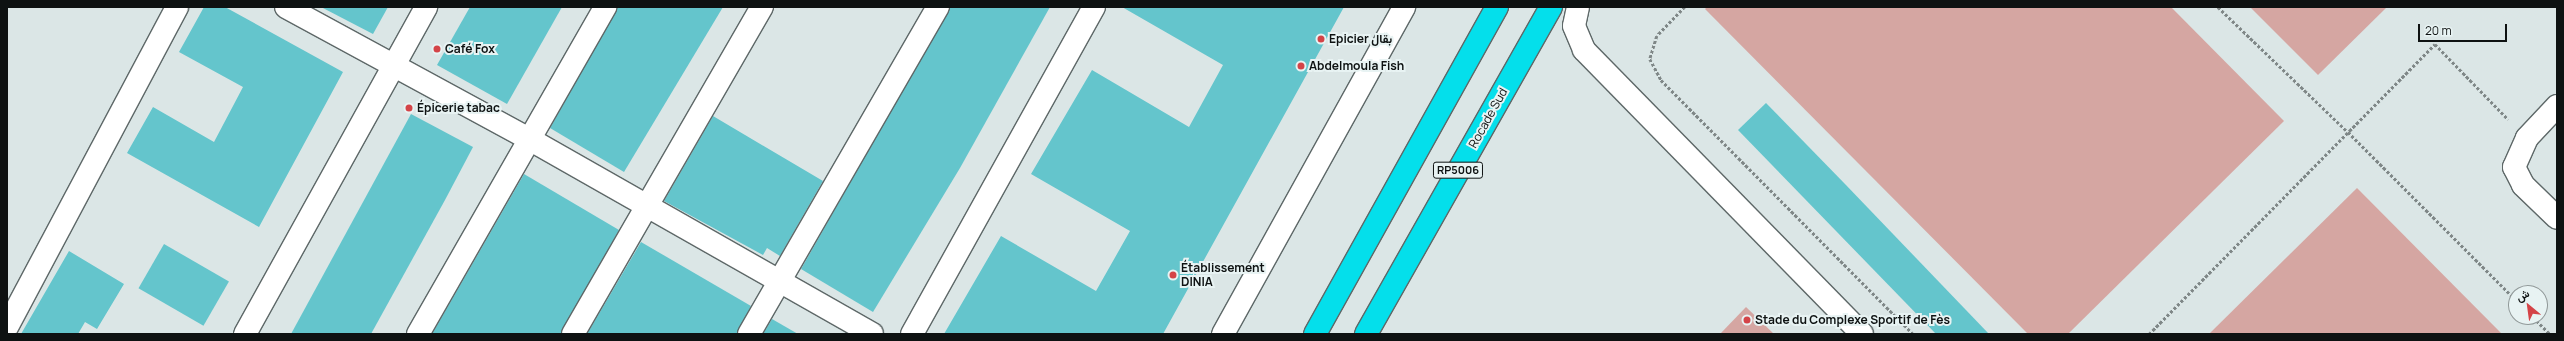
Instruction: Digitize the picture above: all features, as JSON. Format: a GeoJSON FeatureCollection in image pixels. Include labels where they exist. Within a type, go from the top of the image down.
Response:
{"type":"FeatureCollection","features":[{"type":"Feature","properties":{"kind":"highway"},"geometry":{"type":"LineString","coordinates":[[1315,334],[1497,7]]}},
{"type":"Feature","properties":{"kind":"highway","name":"Rocade Sud"},"geometry":{"type":"LineString","coordinates":[[1366,334],[1551,7]]}},
{"type":"Feature","properties":{"kind":"street"},"geometry":{"type":"LineString","coordinates":[[7,327],[177,7]]}},
{"type":"Feature","properties":{"kind":"street"},"geometry":{"type":"LineString","coordinates":[[286,7],[531,140],[647,208],[780,281],[872,334]]}},
{"type":"Feature","properties":{"kind":"street"},"geometry":{"type":"LineString","coordinates":[[245,334],[392,65],[426,7]]}},
{"type":"Feature","properties":{"kind":"street"},"geometry":{"type":"LineString","coordinates":[[418,334],[531,140],[605,7]]}},
{"type":"Feature","properties":{"kind":"street"},"geometry":{"type":"LineString","coordinates":[[573,334],[762,7]]}},
{"type":"Feature","properties":{"kind":"street"},"geometry":{"type":"LineString","coordinates":[[749,334],[938,7]]}},
{"type":"Feature","properties":{"kind":"street"},"geometry":{"type":"LineString","coordinates":[[912,334],[1094,7]]}},
{"type":"Feature","properties":{"kind":"street"},"geometry":{"type":"LineString","coordinates":[[1223,334],[1404,7]]}},
{"type":"Feature","properties":{"kind":"street"},"geometry":{"type":"LineString","coordinates":[[1578,7],[1574,26],[1584,50],[1862,334]]}},
{"type":"Feature","properties":{"kind":"street"},"geometry":{"type":"LineString","coordinates":[[2557,106],[2527,138],[2514,168],[2523,185],[2557,218]]}},
{"type":"Feature","properties":{"kind":"path"},"geometry":{"type":"LineString","coordinates":[[1685,7],[1657,36],[1650,59],[1661,80],[1913,334]]}},
{"type":"Feature","properties":{"kind":"path"},"geometry":{"type":"LineString","coordinates":[[2218,7],[2348,132],[2508,292]]}},
{"type":"Feature","properties":{"kind":"path"},"geometry":{"type":"LineString","coordinates":[[2149,334],[2434,44],[2527,138]]}},
{"type":"Feature","properties":{"kind":"path"},"geometry":{"type":"LineString","coordinates":[[2541,325],[2550,334]]}},
{"type":"Feature","properties":{"kind":"shaded area"},"geometry":{"type":"Polygon","coordinates":[[[1707,7],[2171,7],[2284,121],[2068,334],[2028,334],[1705,9],[1707,7]]]}},
{"type":"Feature","properties":{"kind":"shaded area"},"geometry":{"type":"Polygon","coordinates":[[[2250,7],[2387,7],[2318,75],[2250,7]]]}},
{"type":"Feature","properties":{"kind":"shaded area"},"geometry":{"type":"Polygon","coordinates":[[[2357,188],[2502,334],[2209,334],[2357,188]]]}},
{"type":"Feature","properties":{"kind":"shaded area","name":"Stade du Complexe Sportif de Fès"},"geometry":{"type":"Polygon","coordinates":[[[1746,307],[1774,334],[1720,334],[1746,307]]]}},
{"type":"Feature","properties":{"kind":"building"},"geometry":{"type":"Polygon","coordinates":[[[204,7],[225,7],[343,72],[259,227],[127,153],[153,107],[214,142],[243,87],[179,52],[204,7]]]}},
{"type":"Feature","properties":{"kind":"building"},"geometry":{"type":"Polygon","coordinates":[[[321,7],[388,7],[373,34],[321,7]]]}},
{"type":"Feature","properties":{"kind":"building"},"geometry":{"type":"Polygon","coordinates":[[[470,7],[562,7],[507,104],[437,65],[470,7]]]}},
{"type":"Feature","properties":{"kind":"building"},"geometry":{"type":"Polygon","coordinates":[[[618,7],[723,7],[624,172],[550,128],[618,7]]]}},
{"type":"Feature","properties":{"kind":"building"},"geometry":{"type":"Polygon","coordinates":[[[950,7],[1050,7],[960,168],[873,312],[801,269],[950,7]]]}},
{"type":"Feature","properties":{"kind":"building"},"geometry":{"type":"Polygon","coordinates":[[[1122,7],[1344,7],[1163,334],[944,334],[1001,236],[1096,291],[1130,231],[1031,174],[1092,70],[1189,127],[1223,65],[1122,7]]]}},
{"type":"Feature","properties":{"kind":"building"},"geometry":{"type":"Polygon","coordinates":[[[1766,103],[1989,334],[1936,334],[1738,130],[1766,103]]]}},
{"type":"Feature","properties":{"kind":"building"},"geometry":{"type":"Polygon","coordinates":[[[411,114],[473,147],[445,200],[371,334],[291,334],[411,114]]]}},
{"type":"Feature","properties":{"kind":"building"},"geometry":{"type":"Polygon","coordinates":[[[713,116],[823,181],[780,256],[767,248],[763,255],[664,201],[713,116]]]}},
{"type":"Feature","properties":{"kind":"building"},"geometry":{"type":"Polygon","coordinates":[[[524,174],[619,230],[561,334],[432,334],[524,174]]]}},
{"type":"Feature","properties":{"kind":"building"},"geometry":{"type":"Polygon","coordinates":[[[641,242],[751,306],[737,334],[587,334],[641,242]]]}},
{"type":"Feature","properties":{"kind":"building"},"geometry":{"type":"Polygon","coordinates":[[[164,244],[229,282],[203,326],[139,288],[164,244]]]}},
{"type":"Feature","properties":{"kind":"building"},"geometry":{"type":"Polygon","coordinates":[[[69,251],[124,284],[97,329],[85,322],[78,334],[21,334],[69,251]]]}},
{"type":"Feature","properties":{"kind":"building"},"geometry":{"type":"Polygon","coordinates":[[[772,319],[798,334],[763,334],[772,319]]]}},
{"type":"Feature","properties":{"kind":"place","name":"Epicier بقال"},"geometry":{"type":"Point","coordinates":[1321,39]}},
{"type":"Feature","properties":{"kind":"place","name":"Café Fox"},"geometry":{"type":"Point","coordinates":[437,49]}},
{"type":"Feature","properties":{"kind":"place","name":"Abdelmoula Fish"},"geometry":{"type":"Point","coordinates":[1301,66]}},
{"type":"Feature","properties":{"kind":"place","name":"Épicerie tabac"},"geometry":{"type":"Point","coordinates":[409,108]}},
{"type":"Feature","properties":{"kind":"place","name":"Établissement DINIA"},"geometry":{"type":"Point","coordinates":[1173,275]}},
{"type":"Feature","properties":{"kind":"place","name":"Stade du Complexe Sportif de Fès"},"geometry":{"type":"Point","coordinates":[1747,320]}}]}
